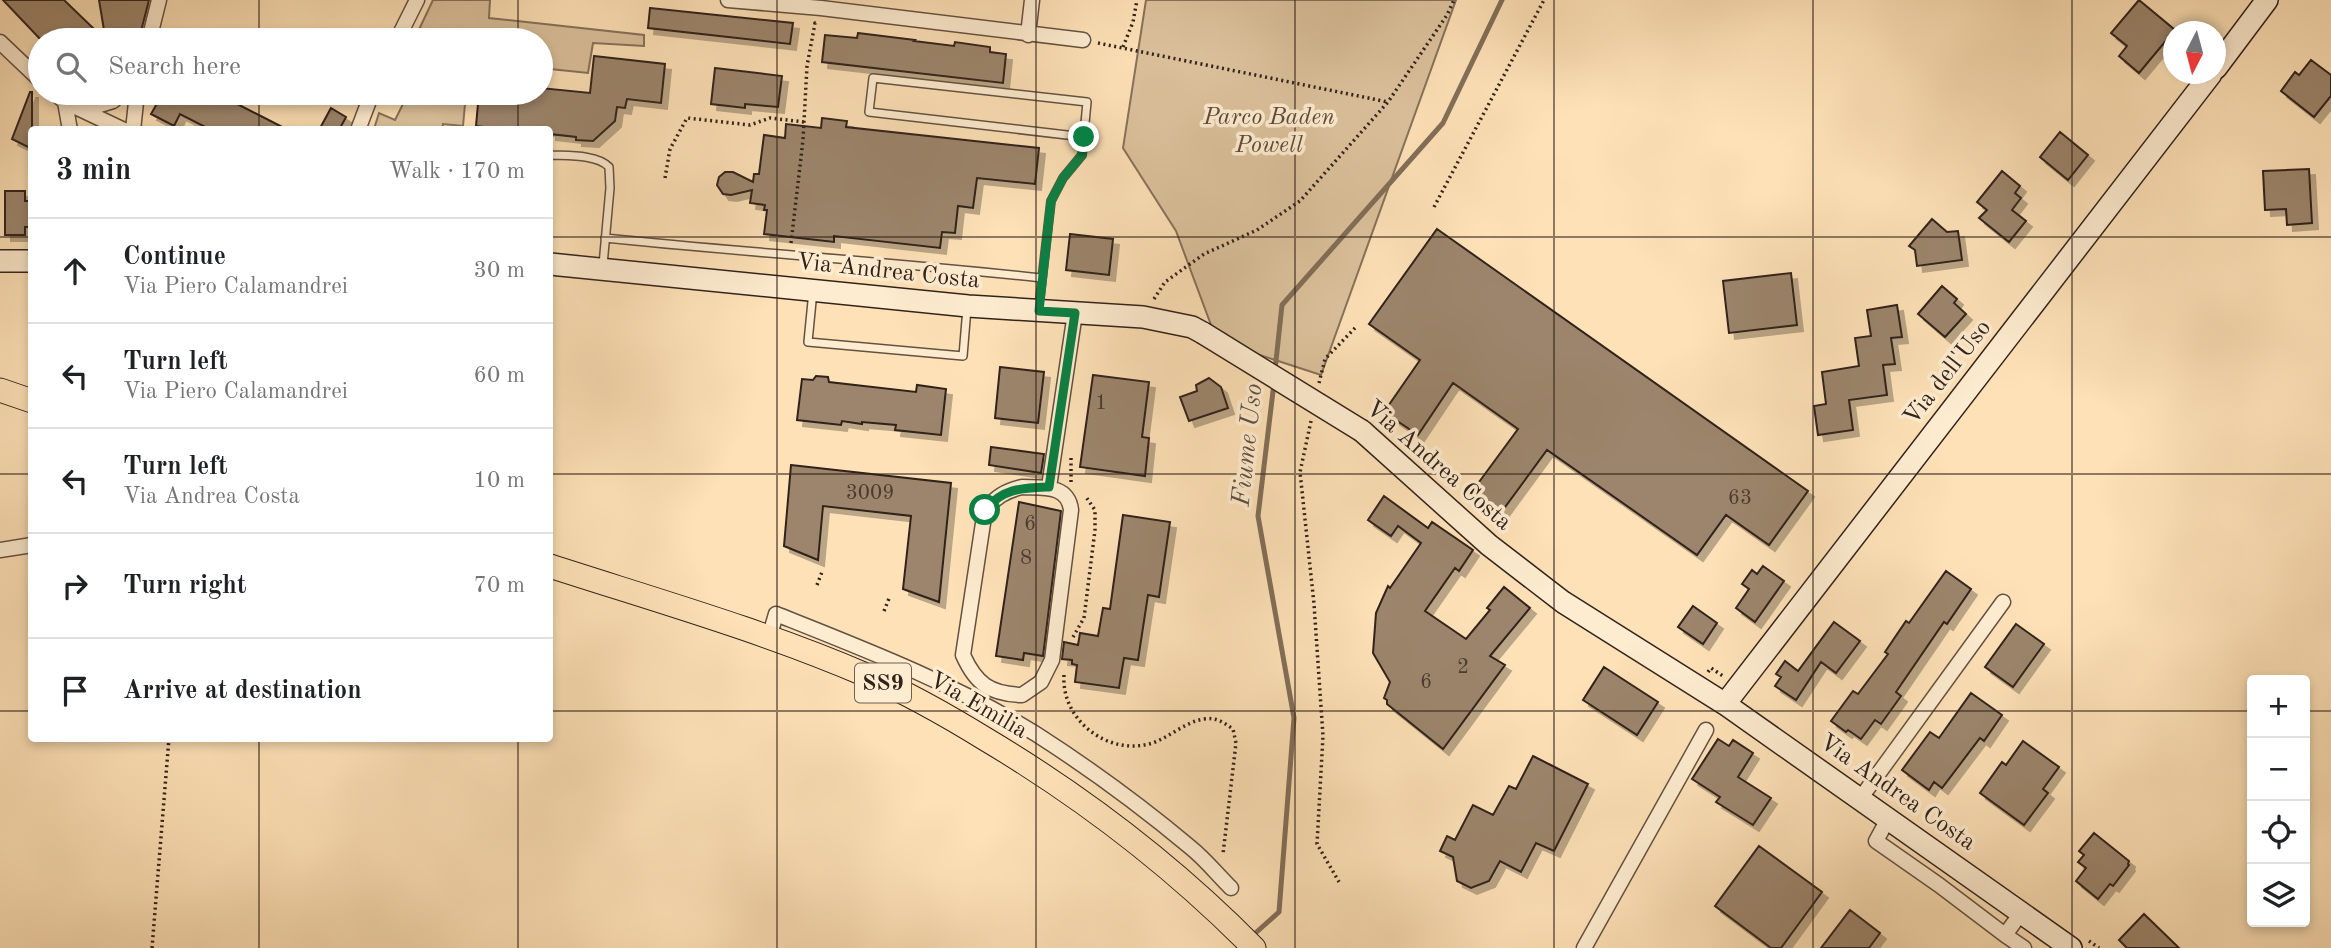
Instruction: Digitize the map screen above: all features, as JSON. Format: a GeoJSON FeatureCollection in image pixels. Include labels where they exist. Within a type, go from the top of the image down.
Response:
{"type":"FeatureCollection","features":[{"type":"Feature","properties":{"kind":"main road"},"geometry":{"type":"LineString","coordinates":[[0,390],[28,400]]}},
{"type":"Feature","properties":{"kind":"main road","name":"Via Emilia"},"geometry":{"type":"LineString","coordinates":[[553,567],[727,622],[866,675],[949,717],[1050,778],[1111,822],[1218,912],[1254,948]]}},
{"type":"Feature","properties":{"kind":"street"},"geometry":{"type":"LineString","coordinates":[[152,28],[159,0]]}},
{"type":"Feature","properties":{"kind":"street"},"geometry":{"type":"LineString","coordinates":[[403,28],[417,0]]}},
{"type":"Feature","properties":{"kind":"street"},"geometry":{"type":"LineString","coordinates":[[728,0],[804,4],[1083,40]]}},
{"type":"Feature","properties":{"kind":"street"},"geometry":{"type":"LineString","coordinates":[[1028,35],[1032,0]]}},
{"type":"Feature","properties":{"kind":"street"},"geometry":{"type":"LineString","coordinates":[[2226,55],[2267,0]]}},
{"type":"Feature","properties":{"kind":"street"},"geometry":{"type":"LineString","coordinates":[[0,42],[28,69]]}},
{"type":"Feature","properties":{"kind":"street","name":"Via dell'Uso"},"geometry":{"type":"LineString","coordinates":[[1725,704],[2203,84]]}},
{"type":"Feature","properties":{"kind":"street"},"geometry":{"type":"LineString","coordinates":[[63,105],[70,126]]}},
{"type":"Feature","properties":{"kind":"street"},"geometry":{"type":"LineString","coordinates":[[74,105],[116,126]]}},
{"type":"Feature","properties":{"kind":"street"},"geometry":{"type":"LineString","coordinates":[[83,110],[100,105]]}},
{"type":"Feature","properties":{"kind":"street"},"geometry":{"type":"LineString","coordinates":[[133,126],[136,105]]}},
{"type":"Feature","properties":{"kind":"street"},"geometry":{"type":"LineString","coordinates":[[360,126],[367,105]]}},
{"type":"Feature","properties":{"kind":"street"},"geometry":{"type":"LineString","coordinates":[[0,261],[28,261]]}},
{"type":"Feature","properties":{"kind":"street","name":"Via Andrea Costa"},"geometry":{"type":"LineString","coordinates":[[553,264],[968,306],[1143,317],[1192,327],[1362,431],[1489,545],[1563,602],[1725,704],[2071,948]]}},
{"type":"Feature","properties":{"kind":"street"},"geometry":{"type":"LineString","coordinates":[[1049,487],[1075,313]]}},
{"type":"Feature","properties":{"kind":"street"},"geometry":{"type":"LineString","coordinates":[[1022,487],[1049,487],[1064,494],[1071,510],[1052,660],[1041,682],[1033,689],[1021,695],[995,692],[971,674],[963,656],[985,510],[994,499],[1009,491],[1022,487]]}},
{"type":"Feature","properties":{"kind":"street"},"geometry":{"type":"LineString","coordinates":[[0,550],[28,546]]}},
{"type":"Feature","properties":{"kind":"street"},"geometry":{"type":"LineString","coordinates":[[1860,799],[2003,602]]}},
{"type":"Feature","properties":{"kind":"street"},"geometry":{"type":"LineString","coordinates":[[769,638],[776,614],[897,663],[975,701],[1034,733],[1104,780],[1192,848],[1231,888]]}},
{"type":"Feature","properties":{"kind":"street"},"geometry":{"type":"LineString","coordinates":[[1584,948],[1706,730]]}},
{"type":"Feature","properties":{"kind":"street"},"geometry":{"type":"LineString","coordinates":[[1888,819],[1875,841],[2024,948]]}},
{"type":"Feature","properties":{"kind":"street"},"geometry":{"type":"LineString","coordinates":[[2005,934],[2021,913]]}},
{"type":"Feature","properties":{"kind":"lane"},"geometry":{"type":"LineString","coordinates":[[1039,311],[1051,201],[1063,178],[1082,155],[1084,137],[1087,102],[873,78],[869,112],[1084,137]]}},
{"type":"Feature","properties":{"kind":"lane"},"geometry":{"type":"LineString","coordinates":[[553,155],[592,159],[605,162],[609,167],[610,188],[602,270]]}},
{"type":"Feature","properties":{"kind":"lane"},"geometry":{"type":"LineString","coordinates":[[605,238],[1041,278]]}},
{"type":"Feature","properties":{"kind":"lane"},"geometry":{"type":"LineString","coordinates":[[813,291],[808,342],[963,356],[968,306]]}},
{"type":"Feature","properties":{"kind":"path"},"geometry":{"type":"LineString","coordinates":[[1123,47],[1138,0]]}},
{"type":"Feature","properties":{"kind":"path"},"geometry":{"type":"LineString","coordinates":[[1143,317],[1165,282],[1204,254],[1257,230],[1300,201],[1388,102],[1447,15],[1454,0]]}},
{"type":"Feature","properties":{"kind":"path"},"geometry":{"type":"LineString","coordinates":[[1434,207],[1544,0]]}},
{"type":"Feature","properties":{"kind":"path"},"geometry":{"type":"LineString","coordinates":[[790,256],[807,66],[815,23],[819,24]]}},
{"type":"Feature","properties":{"kind":"path"},"geometry":{"type":"LineString","coordinates":[[1083,40],[1388,102]]}},
{"type":"Feature","properties":{"kind":"path"},"geometry":{"type":"LineString","coordinates":[[665,178],[670,149],[687,118],[750,125],[770,118],[804,122]]}},
{"type":"Feature","properties":{"kind":"path"},"geometry":{"type":"LineString","coordinates":[[1319,387],[1325,359],[1355,328]]}},
{"type":"Feature","properties":{"kind":"path"},"geometry":{"type":"LineString","coordinates":[[1313,411],[1300,472],[1314,604],[1323,736],[1317,844],[1339,882]]}},
{"type":"Feature","properties":{"kind":"path"},"geometry":{"type":"LineString","coordinates":[[1071,447],[1071,484]]}},
{"type":"Feature","properties":{"kind":"path"},"geometry":{"type":"LineString","coordinates":[[1069,648],[1084,618],[1095,530],[1095,510],[1079,491]]}},
{"type":"Feature","properties":{"kind":"path"},"geometry":{"type":"LineString","coordinates":[[817,585],[822,572]]}},
{"type":"Feature","properties":{"kind":"path"},"geometry":{"type":"LineString","coordinates":[[884,611],[890,596]]}},
{"type":"Feature","properties":{"kind":"path"},"geometry":{"type":"LineString","coordinates":[[1064,671],[1063,683],[1070,706],[1080,722],[1103,740],[1128,745],[1148,744],[1201,719],[1217,719],[1233,729],[1236,743],[1220,877]]}},
{"type":"Feature","properties":{"kind":"path"},"geometry":{"type":"LineString","coordinates":[[152,948],[169,742]]}},
{"type":"Feature","properties":{"kind":"green space"},"geometry":{"type":"Polygon","coordinates":[[[433,0],[490,0],[489,18],[644,35],[644,46],[593,43],[588,73],[553,69],[553,28],[420,28],[433,0]]]}},
{"type":"Feature","properties":{"kind":"green space","name":"Parco Baden Powell"},"geometry":{"type":"Polygon","coordinates":[[[1146,0],[1456,0],[1321,375],[1217,341],[1176,231],[1123,148],[1146,0]]]}},
{"type":"Feature","properties":{"kind":"green space"},"geometry":{"type":"Polygon","coordinates":[[[402,105],[465,105],[463,126],[375,126],[379,113],[395,120],[402,105]]]}},
{"type":"Feature","properties":{"kind":"building"},"geometry":{"type":"Polygon","coordinates":[[[3,0],[64,0],[93,28],[30,28],[3,0]]]}},
{"type":"Feature","properties":{"kind":"building"},"geometry":{"type":"Polygon","coordinates":[[[99,0],[149,0],[142,28],[104,28],[99,0]]]}},
{"type":"Feature","properties":{"kind":"building"},"geometry":{"type":"Polygon","coordinates":[[[2139,0],[2164,21],[2163,44],[2139,73],[2119,56],[2127,46],[2111,33],[2139,0]]]}},
{"type":"Feature","properties":{"kind":"building"},"geometry":{"type":"Polygon","coordinates":[[[650,8],[793,23],[790,44],[648,28],[650,8]]]}},
{"type":"Feature","properties":{"kind":"building"},"geometry":{"type":"Polygon","coordinates":[[[858,33],[954,46],[955,42],[990,47],[990,52],[1006,54],[1003,83],[822,62],[825,35],[857,38],[858,33]]]}},
{"type":"Feature","properties":{"kind":"building"},"geometry":{"type":"Polygon","coordinates":[[[594,56],[665,64],[661,103],[627,99],[625,108],[617,107],[615,121],[593,141],[553,134],[553,126],[476,126],[478,105],[553,105],[553,89],[590,93],[594,56]]]}},
{"type":"Feature","properties":{"kind":"building"},"geometry":{"type":"Polygon","coordinates":[[[2311,60],[2331,75],[2331,96],[2314,117],[2281,91],[2295,72],[2299,75],[2311,60]]]}},
{"type":"Feature","properties":{"kind":"building"},"geometry":{"type":"Polygon","coordinates":[[[715,68],[782,76],[778,107],[745,104],[745,108],[711,104],[715,68]]]}},
{"type":"Feature","properties":{"kind":"building"},"geometry":{"type":"Polygon","coordinates":[[[28,97],[28,105],[32,105],[32,126],[28,126],[28,147],[12,139],[28,97]]]}},
{"type":"Feature","properties":{"kind":"building"},"geometry":{"type":"Polygon","coordinates":[[[156,105],[239,105],[280,126],[203,126],[180,114],[174,126],[151,114],[156,105]]]}},
{"type":"Feature","properties":{"kind":"building"},"geometry":{"type":"Polygon","coordinates":[[[331,108],[346,117],[341,126],[321,126],[331,108]]]}},
{"type":"Feature","properties":{"kind":"building"},"geometry":{"type":"Polygon","coordinates":[[[822,118],[847,121],[846,127],[1039,148],[1035,184],[977,178],[973,208],[958,206],[955,233],[942,232],[940,248],[834,236],[834,242],[764,234],[767,210],[764,210],[765,205],[750,203],[752,190],[723,194],[717,185],[719,177],[725,172],[733,172],[753,182],[754,174],[759,174],[764,135],[785,138],[786,124],[821,128],[822,118]]]}},
{"type":"Feature","properties":{"kind":"building"},"geometry":{"type":"Polygon","coordinates":[[[2060,132],[2088,155],[2068,180],[2040,157],[2060,132]]]}},
{"type":"Feature","properties":{"kind":"building"},"geometry":{"type":"Polygon","coordinates":[[[2309,169],[2312,223],[2287,225],[2286,209],[2265,210],[2263,171],[2309,169]]]}},
{"type":"Feature","properties":{"kind":"building"},"geometry":{"type":"Polygon","coordinates":[[[2002,171],[2020,186],[2015,193],[2021,198],[2012,210],[2026,221],[2009,242],[1979,218],[1987,210],[1977,202],[2002,171]]]}},
{"type":"Feature","properties":{"kind":"building"},"geometry":{"type":"Polygon","coordinates":[[[5,191],[25,191],[25,201],[28,201],[28,227],[25,227],[25,235],[5,235],[5,191]]]}},
{"type":"Feature","properties":{"kind":"building"},"geometry":{"type":"Polygon","coordinates":[[[1932,219],[1947,232],[1958,231],[1962,260],[1917,266],[1915,250],[1909,246],[1932,219]]]}},
{"type":"Feature","properties":{"kind":"building"},"geometry":{"type":"Polygon","coordinates":[[[1437,229],[1808,491],[1769,545],[1726,515],[1697,555],[1547,450],[1500,514],[1471,493],[1518,429],[1453,383],[1418,435],[1384,412],[1420,360],[1369,324],[1437,229]]]}},
{"type":"Feature","properties":{"kind":"building"},"geometry":{"type":"Polygon","coordinates":[[[1070,234],[1113,239],[1109,275],[1066,270],[1070,234]]]}},
{"type":"Feature","properties":{"kind":"building"},"geometry":{"type":"Polygon","coordinates":[[[1791,273],[1797,325],[1729,333],[1723,281],[1791,273]]]}},
{"type":"Feature","properties":{"kind":"building"},"geometry":{"type":"Polygon","coordinates":[[[1942,286],[1957,299],[1954,303],[1966,314],[1945,337],[1918,314],[1942,286]]]}},
{"type":"Feature","properties":{"kind":"building"},"geometry":{"type":"Polygon","coordinates":[[[1897,305],[1902,337],[1891,338],[1895,364],[1883,365],[1887,395],[1849,400],[1853,430],[1818,435],[1814,406],[1826,404],[1822,372],[1859,366],[1855,338],[1871,336],[1867,310],[1897,305]]]}},
{"type":"Feature","properties":{"kind":"building"},"geometry":{"type":"Polygon","coordinates":[[[1000,367],[1044,372],[1038,423],[995,418],[1000,367]]]}},
{"type":"Feature","properties":{"kind":"building"},"geometry":{"type":"Polygon","coordinates":[[[1093,375],[1149,382],[1142,437],[1149,438],[1145,476],[1080,467],[1093,375]]]}},
{"type":"Feature","properties":{"kind":"building"},"geometry":{"type":"Polygon","coordinates":[[[816,376],[828,377],[829,382],[916,392],[917,385],[946,389],[941,435],[895,430],[896,425],[842,421],[841,425],[797,420],[802,379],[813,380],[816,376]]]}},
{"type":"Feature","properties":{"kind":"building"},"geometry":{"type":"Polygon","coordinates":[[[1209,378],[1221,387],[1228,408],[1189,421],[1180,397],[1197,391],[1196,385],[1209,378]]]}},
{"type":"Feature","properties":{"kind":"building"},"geometry":{"type":"Polygon","coordinates":[[[991,447],[1044,454],[1041,473],[989,465],[991,447]]]}},
{"type":"Feature","properties":{"kind":"building"},"geometry":{"type":"Polygon","coordinates":[[[791,465],[951,483],[939,602],[903,589],[911,516],[823,506],[818,560],[784,546],[791,465]]]}},
{"type":"Feature","properties":{"kind":"building"},"geometry":{"type":"Polygon","coordinates":[[[1384,496],[1428,528],[1432,522],[1473,550],[1459,571],[1455,568],[1425,611],[1466,639],[1490,610],[1487,608],[1504,587],[1530,608],[1490,656],[1505,665],[1443,749],[1387,704],[1384,698],[1390,682],[1373,653],[1376,613],[1388,586],[1390,588],[1421,543],[1398,526],[1391,536],[1368,520],[1384,496]]]}},
{"type":"Feature","properties":{"kind":"building"},"geometry":{"type":"Polygon","coordinates":[[[1019,502],[1061,511],[1043,656],[1024,653],[1023,660],[996,656],[1019,502]]]}},
{"type":"Feature","properties":{"kind":"building"},"geometry":{"type":"Polygon","coordinates":[[[1123,515],[1170,522],[1159,597],[1148,595],[1138,660],[1124,658],[1119,688],[1075,682],[1077,665],[1072,664],[1072,660],[1062,659],[1064,642],[1078,645],[1080,633],[1098,636],[1103,608],[1110,609],[1123,515]]]}},
{"type":"Feature","properties":{"kind":"building"},"geometry":{"type":"Polygon","coordinates":[[[1763,566],[1784,581],[1755,622],[1736,608],[1749,589],[1742,584],[1752,570],[1757,574],[1763,566]]]}},
{"type":"Feature","properties":{"kind":"building"},"geometry":{"type":"Polygon","coordinates":[[[1946,571],[1971,589],[1947,624],[1944,622],[1896,692],[1901,696],[1881,724],[1875,720],[1861,739],[1848,730],[1846,732],[1831,721],[1853,691],[1858,694],[1888,654],[1885,652],[1906,621],[1909,623],[1946,571]]]}},
{"type":"Feature","properties":{"kind":"building"},"geometry":{"type":"Polygon","coordinates":[[[1693,606],[1717,623],[1703,644],[1678,627],[1693,606]]]}},
{"type":"Feature","properties":{"kind":"building"},"geometry":{"type":"Polygon","coordinates":[[[1834,622],[1860,641],[1836,673],[1821,662],[1796,700],[1775,686],[1781,677],[1776,674],[1785,661],[1798,671],[1834,622]]]}},
{"type":"Feature","properties":{"kind":"building"},"geometry":{"type":"Polygon","coordinates":[[[2016,624],[2044,644],[2013,687],[1985,667],[2016,624]]]}},
{"type":"Feature","properties":{"kind":"building"},"geometry":{"type":"Polygon","coordinates":[[[1604,667],[1658,702],[1637,735],[1583,700],[1604,667]]]}},
{"type":"Feature","properties":{"kind":"building"},"geometry":{"type":"Polygon","coordinates":[[[1971,693],[2002,715],[1984,741],[1980,738],[1942,788],[1934,782],[1929,790],[1902,770],[1930,732],[1939,738],[1971,693]]]}},
{"type":"Feature","properties":{"kind":"building"},"geometry":{"type":"Polygon","coordinates":[[[1718,739],[1729,746],[1733,740],[1753,753],[1738,777],[1771,798],[1753,825],[1716,802],[1720,797],[1692,779],[1718,739]]]}},
{"type":"Feature","properties":{"kind":"building"},"geometry":{"type":"Polygon","coordinates":[[[2023,741],[2059,767],[2043,789],[2048,793],[2024,825],[1980,793],[2002,762],[2006,765],[2023,741]]]}},
{"type":"Feature","properties":{"kind":"building"},"geometry":{"type":"Polygon","coordinates":[[[1533,756],[1588,784],[1554,851],[1536,843],[1521,872],[1500,861],[1489,881],[1471,888],[1457,881],[1453,857],[1440,851],[1447,836],[1455,840],[1473,805],[1493,815],[1509,786],[1516,789],[1533,756]]]}},
{"type":"Feature","properties":{"kind":"building"},"geometry":{"type":"Polygon","coordinates":[[[2094,833],[2129,861],[2129,865],[2113,886],[2110,884],[2098,899],[2076,881],[2086,868],[2078,862],[2084,855],[2079,851],[2094,833]]]}},
{"type":"Feature","properties":{"kind":"building"},"geometry":{"type":"Polygon","coordinates":[[[1759,846],[1822,892],[1781,948],[1771,948],[1715,906],[1759,846]]]}},
{"type":"Feature","properties":{"kind":"building"},"geometry":{"type":"Polygon","coordinates":[[[1850,910],[1880,933],[1869,948],[1821,948],[1850,910]]]}},
{"type":"Feature","properties":{"kind":"building"},"geometry":{"type":"Polygon","coordinates":[[[2144,914],[2179,948],[2127,948],[2119,940],[2144,914]]]}},
{"type":"Feature","properties":{"kind":"waterway","name":"Fiume Uso"},"geometry":{"type":"LineString","coordinates":[[1275,370],[1282,305],[1443,123],[1502,0]]}},
{"type":"Feature","properties":{"kind":"waterway","name":"Fiume Uso"},"geometry":{"type":"LineString","coordinates":[[1251,937],[1279,912],[1294,718],[1258,516],[1274,383]]}},
{"type":"Feature","properties":{"kind":"route"},"geometry":{"type":"LineString","coordinates":[[985,510],[994,499],[1009,491],[1022,487],[1049,487],[1075,313],[1039,311],[1041,278],[1051,201],[1063,178],[1082,155],[1084,137]]}}]}
